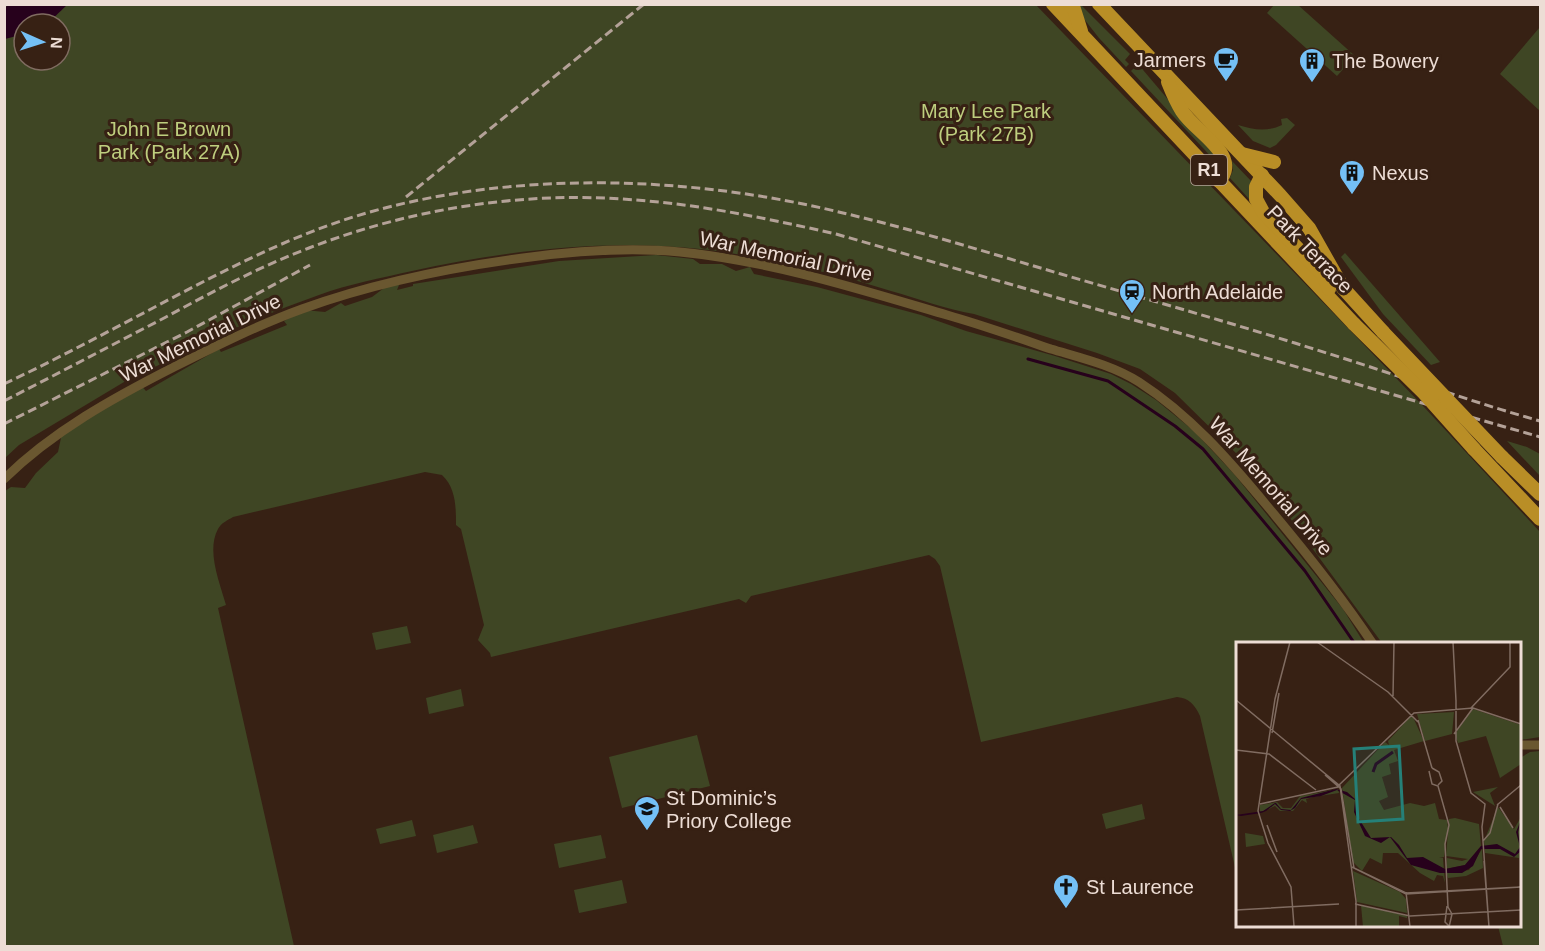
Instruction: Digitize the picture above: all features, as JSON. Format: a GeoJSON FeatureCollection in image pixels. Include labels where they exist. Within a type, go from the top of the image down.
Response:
{"type":"FeatureCollection","features":[{"type":"Feature","properties":{"kind":"highway"},"geometry":{"type":"LineString","coordinates":[[1048,4],[1067,10]]}},
{"type":"Feature","properties":{"kind":"highway"},"geometry":{"type":"LineString","coordinates":[[1053,4],[1067,10]]}},
{"type":"Feature","properties":{"kind":"highway","name":"Park Terrace"},"geometry":{"type":"LineString","coordinates":[[1099,4],[1309,228],[1343,288],[1502,457],[1540,494]]}},
{"type":"Feature","properties":{"kind":"highway","name":"Park Terrace"},"geometry":{"type":"LineString","coordinates":[[1067,10],[1074,9],[1082,36],[1354,324],[1424,393],[1540,519]]}},
{"type":"Feature","properties":{"kind":"highway"},"geometry":{"type":"LineString","coordinates":[[1161,69],[1183,113],[1222,154],[1227,166],[1226,174],[1219,181]]}},
{"type":"Feature","properties":{"kind":"highway"},"geometry":{"type":"LineString","coordinates":[[1242,154],[1274,162]]}},
{"type":"Feature","properties":{"kind":"highway"},"geometry":{"type":"LineString","coordinates":[[1262,176],[1256,187],[1256,199],[1263,212],[1323,275],[1338,307]]}},
{"type":"Feature","properties":{"kind":"street","name":"War Memorial Drive"},"geometry":{"type":"LineString","coordinates":[[4,479],[36,451],[75,422],[129,390],[233,337],[303,309],[393,282],[492,262],[580,252],[628,250],[679,252],[765,266],[865,291],[998,330],[1106,366],[1134,379],[1195,425],[1219,449],[1340,596],[1372,642]]}},
{"type":"Feature","properties":{"kind":"street"},"geometry":{"type":"LineString","coordinates":[[1521,745],[1540,745]]}},
{"type":"Feature","properties":{"kind":"green space"},"geometry":{"type":"Polygon","coordinates":[[[5,5],[1036,5],[1424,407],[1540,532],[1540,737],[1521,740],[1521,642],[1381,642],[1287,514],[1272,488],[1175,393],[1140,369],[974,314],[872,285],[795,265],[695,249],[614,245],[533,251],[452,263],[353,284],[276,311],[153,368],[149,367],[19,445],[5,458],[5,5]]]}},
{"type":"Feature","properties":{"kind":"green space"},"geometry":{"type":"Polygon","coordinates":[[[1073,5],[1081,5],[1130,54],[1125,60],[1129,64],[1126,67],[1099,38],[1073,5]]]}},
{"type":"Feature","properties":{"kind":"green space"},"geometry":{"type":"Polygon","coordinates":[[[1274,5],[1298,5],[1355,56],[1337,76],[1267,13],[1274,5]]]}},
{"type":"Feature","properties":{"kind":"green space"},"geometry":{"type":"Polygon","coordinates":[[[1540,27],[1540,111],[1500,74],[1540,27]]]}},
{"type":"Feature","properties":{"kind":"green space"},"geometry":{"type":"Polygon","coordinates":[[[1138,64],[1220,161],[1217,163],[1131,71],[1138,64]]]}},
{"type":"Feature","properties":{"kind":"green space"},"geometry":{"type":"Polygon","coordinates":[[[1287,118],[1295,125],[1276,145],[1270,148],[1253,141],[1238,125],[1255,129],[1271,129],[1282,125],[1281,119],[1287,118]]]}},
{"type":"Feature","properties":{"kind":"green space"},"geometry":{"type":"Polygon","coordinates":[[[1232,161],[1252,182],[1249,199],[1230,178],[1233,170],[1232,161]]]}},
{"type":"Feature","properties":{"kind":"green space"},"geometry":{"type":"Polygon","coordinates":[[[1345,253],[1440,362],[1431,365],[1383,314],[1341,257],[1345,253]]]}},
{"type":"Feature","properties":{"kind":"green space"},"geometry":{"type":"Polygon","coordinates":[[[656,255],[693,259],[700,264],[722,264],[736,271],[750,267],[754,274],[817,287],[921,315],[966,331],[1111,374],[1156,400],[1194,431],[1234,474],[1343,609],[1363,642],[1236,642],[1236,872],[1200,716],[1194,705],[1188,701],[1177,697],[981,742],[940,566],[929,555],[751,596],[746,603],[739,599],[491,657],[478,640],[484,625],[461,529],[456,525],[453,492],[442,475],[425,472],[233,517],[221,525],[215,538],[213,547],[215,567],[226,605],[218,608],[294,946],[5,946],[5,491],[11,487],[25,488],[36,473],[58,452],[62,433],[138,382],[146,391],[219,349],[221,352],[287,325],[284,321],[304,310],[325,312],[341,303],[345,306],[372,297],[388,285],[399,285],[397,290],[413,286],[413,284],[559,261],[656,255]]]}},
{"type":"Feature","properties":{"kind":"green space"},"geometry":{"type":"Polygon","coordinates":[[[1507,441],[1540,454],[1540,476],[1507,441]]]}},
{"type":"Feature","properties":{"kind":"green space"},"geometry":{"type":"Polygon","coordinates":[[[407,626],[411,643],[376,650],[372,633],[407,626]]]}},
{"type":"Feature","properties":{"kind":"green space"},"geometry":{"type":"Polygon","coordinates":[[[461,689],[464,706],[429,714],[426,698],[461,689]]]}},
{"type":"Feature","properties":{"kind":"green space"},"geometry":{"type":"Polygon","coordinates":[[[697,735],[710,786],[622,808],[609,757],[697,735]]]}},
{"type":"Feature","properties":{"kind":"green space"},"geometry":{"type":"Polygon","coordinates":[[[1540,751],[1540,946],[1503,946],[1498,927],[1521,927],[1521,757],[1530,752],[1540,751]]]}},
{"type":"Feature","properties":{"kind":"green space"},"geometry":{"type":"Polygon","coordinates":[[[1142,804],[1145,819],[1106,829],[1102,814],[1142,804]]]}},
{"type":"Feature","properties":{"kind":"green space"},"geometry":{"type":"Polygon","coordinates":[[[412,820],[416,836],[380,844],[376,829],[412,820]]]}},
{"type":"Feature","properties":{"kind":"green space"},"geometry":{"type":"Polygon","coordinates":[[[473,825],[478,843],[437,853],[433,835],[473,825]]]}},
{"type":"Feature","properties":{"kind":"green space"},"geometry":{"type":"Polygon","coordinates":[[[601,835],[606,858],[559,868],[554,844],[601,835]]]}},
{"type":"Feature","properties":{"kind":"green space"},"geometry":{"type":"Polygon","coordinates":[[[622,880],[627,903],[579,913],[574,890],[622,880]]]}},
{"type":"Feature","properties":{"kind":"shaded area"},"geometry":{"type":"Polygon","coordinates":[[[12,4],[67,4],[59,12],[12,12],[12,37],[5,39],[5,7],[12,4]]]}},
{"type":"Feature","properties":{"kind":"waterway"},"geometry":{"type":"LineString","coordinates":[[1028,359],[1108,381],[1175,426],[1203,449],[1305,571],[1354,642]]}},
{"type":"Feature","properties":{"kind":"railway"},"geometry":{"type":"LineString","coordinates":[[406,197],[644,4]]}},
{"type":"Feature","properties":{"kind":"railway"},"geometry":{"type":"LineString","coordinates":[[4,384],[243,262],[293,239],[344,220],[427,198],[486,189],[546,184],[606,183],[667,185],[727,191],[843,213],[952,242],[1253,330],[1540,421]]}},
{"type":"Feature","properties":{"kind":"railway"},"geometry":{"type":"LineString","coordinates":[[4,401],[236,280],[309,248],[384,223],[423,214],[502,201],[581,198],[648,201],[702,208],[836,234],[1540,437]]}},
{"type":"Feature","properties":{"kind":"railway"},"geometry":{"type":"LineString","coordinates":[[4,424],[187,332],[310,265]]}},
{"type":"Feature","properties":{"kind":"place","name":"Jarmers"},"geometry":{"type":"Point","coordinates":[1226,83]}},
{"type":"Feature","properties":{"kind":"place","name":"The Bowery"},"geometry":{"type":"Point","coordinates":[1312,84]}},
{"type":"Feature","properties":{"kind":"place","name":"Nexus"},"geometry":{"type":"Point","coordinates":[1352,196]}},
{"type":"Feature","properties":{"kind":"place","name":"North Adelaide"},"geometry":{"type":"Point","coordinates":[1132,315]}},
{"type":"Feature","properties":{"kind":"place","name":"St Dominic’s Priory College"},"geometry":{"type":"Point","coordinates":[647,832]}},
{"type":"Feature","properties":{"kind":"place","name":"St Laurence"},"geometry":{"type":"Point","coordinates":[1066,910]}},
{"type":"Feature","properties":{"kind":"park label","name":"Mary Lee Park (Park 27B)"},"geometry":{"type":"Point","coordinates":[986,122]}},
{"type":"Feature","properties":{"kind":"park label","name":"John E Brown Park (Park 27A)"},"geometry":{"type":"Point","coordinates":[169,140]}}]}
